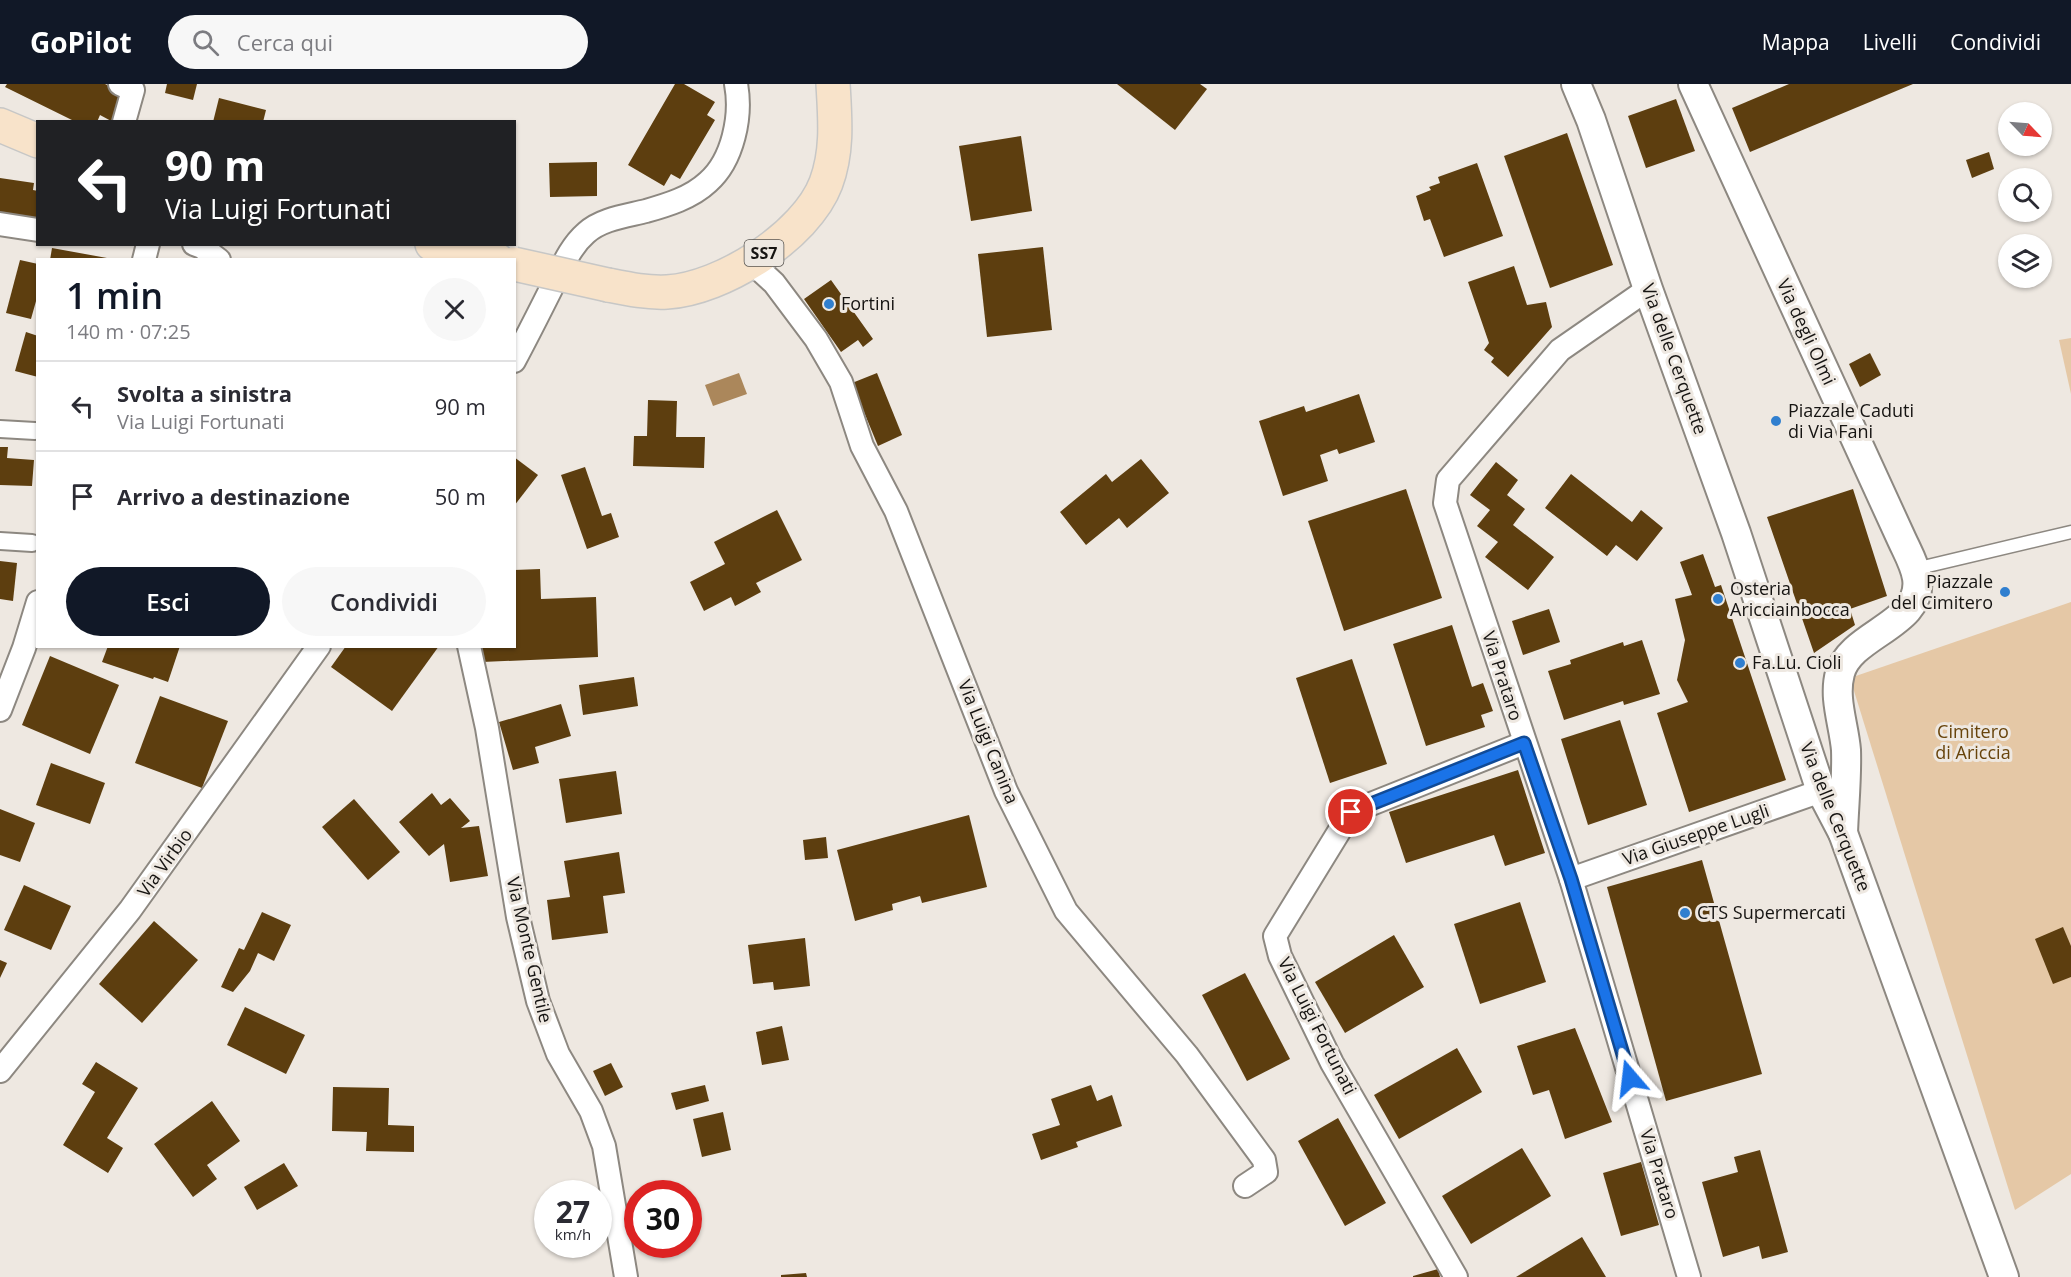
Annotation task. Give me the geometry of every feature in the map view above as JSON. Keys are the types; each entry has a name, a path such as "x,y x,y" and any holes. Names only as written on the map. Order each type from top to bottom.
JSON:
{"main road":[{"name":"SS7","path":"516,264 645,292 668,292 711,282 750,261 789,235 811,211 820,195 831,168 834,151 836,133 833,84"},
{"path":"0,125 36,140"},
{"path":"440,246 489,258"}],"street":[{"path":"516,357 569,254 585,233 597,225 670,203 694,193 710,181 722,164 732,139 737,109 736,84"},
{"name":"Via delle Cerquette","path":"1576,84 1591,120 1648,289 1736,533 1821,791 1843,833 2004,1277"},
{"name":"Via degli Olmi","path":"1693,84 1915,569 1917,578 1917,590 1908,608 1892,624 1858,646 1840,671 1838,698 1845,750 1843,833"},
{"path":"124,120 129,86"},
{"path":"0,224 36,230"},
{"path":"199,246 216,258"},
{"name":"Via Luigi Canina","path":"750,261 774,283 816,339 841,382 862,446 896,511 1006,791 1066,911 1187,1055 1264,1160 1266,1172 1245,1186"},
{"name":"Via Prataro","path":"1648,289 1560,350 1448,480 1445,503 1571,879 1689,1277"},
{"path":"0,429 35,432"},
{"path":"0,541 32,543"},
{"path":"0,710 24,648 36,609"},
{"name":"Via Virbio","path":"0,1071 130,910 318,648"},
{"name":"Via Monte Gentile","path":"469,648 487,728 518,917 538,1001 558,1054 598,1125 604,1146 626,1277"},
{"name":"Via Luigi Fortunati","path":"1456,1277 1332,1063 1280,956 1275,936 1351,812 1524,743"},
{"name":"Via Giuseppe Lugli","path":"1571,879 1821,791"}],"lane":[{"path":"1915,569 2071,532"}],"green space":[{"path":"2071,338 2071,394 2059,340"},
{"name":"Cimitero di Ariccia","path":"2071,602 2071,1174 2015,1210 1850,678"}],"shaded area":[{"path":"739,373 747,394 713,406 705,385"}],"building":[{"path":"7,84 105,84 126,94 114,120 100,115 98,120 72,120 5,87"},
{"path":"167,84 197,84 193,100 165,93"},
{"path":"675,84 684,84 715,102 707,115 715,120 680,179 671,174 664,186 628,165"},
{"path":"1117,84 1200,84 1207,89 1175,130"},
{"path":"1789,84 1913,84 1750,152 1732,108"},
{"path":"219,98 266,110 264,120 214,120"},
{"path":"1676,99 1695,151 1646,168 1628,116"},
{"path":"1567,133 1613,265 1550,288 1504,156"},
{"path":"1021,136 1032,211 971,221 959,146"},
{"path":"1989,152 1994,169 1972,178 1966,160"},
{"path":"597,162 597,196 550,197 549,163"},
{"path":"1477,163 1503,236 1444,257 1430,219 1424,221 1416,196 1431,190 1429,187 1440,183 1438,177"},
{"path":"0,178 34,183 36,218 0,212"},
{"path":"1043,247 1052,330 987,337 978,254"},
{"path":"52,248 107,258 50,258"},
{"path":"20,260 36,264 36,301 31,319 6,313"},
{"path":"1514,266 1527,305 1546,302 1552,327 1508,377 1491,362 1494,358 1484,350 1489,343 1468,282"},
{"path":"831,280 873,339 863,347 858,340 841,352 804,299"},
{"path":"26,332 36,335 36,376 15,371"},
{"path":"1870,353 1881,375 1860,387 1849,364"},
{"path":"877,373 902,435 878,446 852,383"},
{"path":"1359,394 1375,442 1339,454 1337,449 1320,455 1328,481 1283,496 1259,421 1304,406 1306,412"},
{"path":"648,400 677,401 676,437 705,437 704,468 633,466 634,436 647,436"},
{"path":"0,447 8,447 7,458 34,460 32,486 0,485"},
{"path":"516,458 538,475 516,503"},
{"path":"1141,459 1169,493 1127,528 1119,518 1086,545 1060,512 1106,474 1112,482"},
{"path":"1496,462 1518,480 1507,495 1525,509 1513,525 1554,557 1528,590 1485,557 1498,542 1477,526 1490,510 1470,495"},
{"path":"585,467 602,516 611,513 619,537 587,549 561,475"},
{"path":"1571,474 1632,522 1641,510 1663,528 1637,561 1616,545 1607,556 1545,508"},
{"path":"1406,489 1442,598 1344,631 1308,521"},
{"path":"1853,489 1887,596 1850,609 1855,625 1814,653 1767,517"},
{"path":"777,510 802,560 756,583 761,592 735,606 731,597 704,611 690,582 725,564 714,542"},
{"path":"1703,554 1715,587 1721,585 1786,780 1689,812 1657,713 1688,702 1677,680 1685,640 1675,599 1692,595 1680,562"},
{"path":"0,561 17,563 13,601 0,599"},
{"path":"540,569 541,599 596,597 598,657 482,662 482,648 516,648 516,570"},
{"path":"1549,609 1560,642 1523,655 1512,621"},
{"path":"1452,625 1472,687 1483,683 1493,711 1481,715 1485,727 1426,746 1393,644"},
{"path":"1642,640 1660,694 1624,705 1623,701 1564,720 1548,671 1571,664 1570,660 1623,642 1624,646"},
{"path":"107,648 179,648 168,682 102,662"},
{"path":"345,648 438,648 392,711 331,667"},
{"path":"50,656 119,685 90,754 22,725"},
{"path":"1352,659 1387,764 1330,783 1296,678"},
{"path":"634,677 638,706 583,715 579,685"},
{"path":"160,696 228,721 202,788 135,763"},
{"path":"561,704 571,736 535,747 539,763 513,770 499,722"},
{"path":"1620,720 1647,805 1588,825 1561,739"},
{"path":"51,763 105,783 90,824 36,805"},
{"path":"1518,770 1545,853 1505,866 1494,835 1406,863 1389,812"},
{"path":"616,771 622,814 566,823 559,779"},
{"path":"432,793 441,805 450,798 470,821 461,828 479,826 488,876 450,882 444,844 429,856 399,822"},
{"path":"354,799 400,852 368,880 322,827"},
{"path":"0,809 35,823 20,862 0,855"},
{"path":"969,815 987,887 922,903 920,896 892,904 893,910 855,921 837,850"},
{"path":"826,837 828,858 805,860 803,840"},
{"path":"619,852 625,893 603,896 608,933 552,940 547,900 570,897 564,861"},
{"path":"1702,860 1762,1074 1666,1101 1607,887"},
{"path":"24,885 71,906 51,950 4,930"},
{"path":"1520,902 1546,982 1480,1004 1454,924"},
{"path":"262,912 291,925 274,961 258,953 250,971 233,992 221,987 239,948 244,950"},
{"path":"154,921 198,960 142,1023 99,984"},
{"path":"2063,927 2071,946 2071,977 2053,984 2035,939"},
{"path":"1394,935 1424,987 1345,1033 1315,982"},
{"path":"805,938 810,986 774,990 773,982 753,984 748,945"},
{"path":"0,960 7,963 0,978"},
{"path":"1245,973 1290,1059 1247,1081 1202,995"},
{"path":"245,1007 305,1035 286,1074 227,1045"},
{"path":"782,1026 789,1060 762,1065 756,1032"},
{"path":"1575,1028 1612,1122 1565,1139 1549,1090 1533,1095 1517,1046"},
{"path":"1457,1048 1482,1092 1399,1139 1374,1095"},
{"path":"96,1062 138,1088 107,1138 123,1148 108,1173 63,1145 95,1092 82,1084"},
{"path":"611,1063 623,1087 605,1096 593,1071"},
{"path":"705,1085 709,1101 676,1110 671,1093"},
{"path":"1091,1085 1097,1101 1112,1095 1122,1126 1076,1142 1078,1147 1041,1160 1032,1134 1060,1125 1051,1099"},
{"path":"333,1087 389,1088 388,1125 414,1126 414,1152 366,1151 367,1132 332,1131"},
{"path":"212,1101 240,1141 207,1165 217,1179 193,1197 154,1144"},
{"path":"723,1112 731,1150 702,1157 693,1119"},
{"path":"1338,1118 1386,1203 1345,1226 1298,1141"},
{"path":"1522,1148 1551,1196 1471,1244 1442,1196"},
{"path":"1760,1150 1788,1252 1762,1259 1759,1246 1723,1257 1702,1182 1738,1172 1734,1157"},
{"path":"1641,1162 1659,1225 1621,1236 1603,1173"},
{"path":"284,1163 298,1186 257,1210 244,1187"},
{"path":"1582,1237 1606,1277 1516,1277"},
{"path":"1438,1269 1440,1277 1413,1277 1413,1276"},
{"path":"806,1273 807,1277 781,1277 781,1275"}],"place":[{"name":"Fortini","path":"829,304"},
{"name":"Piazzale Caduti di Via Fani","path":"1776,421"},
{"name":"Piazzale del Cimitero","path":"2005,592"},
{"name":"Osteria Aricciainbocca","path":"1718,599"},
{"name":"Fa.Lu. Cioli","path":"1740,663"},
{"name":"CTS Supermercati","path":"1685,913"}],"route":[{"path":"1351,812 1524,743 1571,879 1630,1078"}]}
